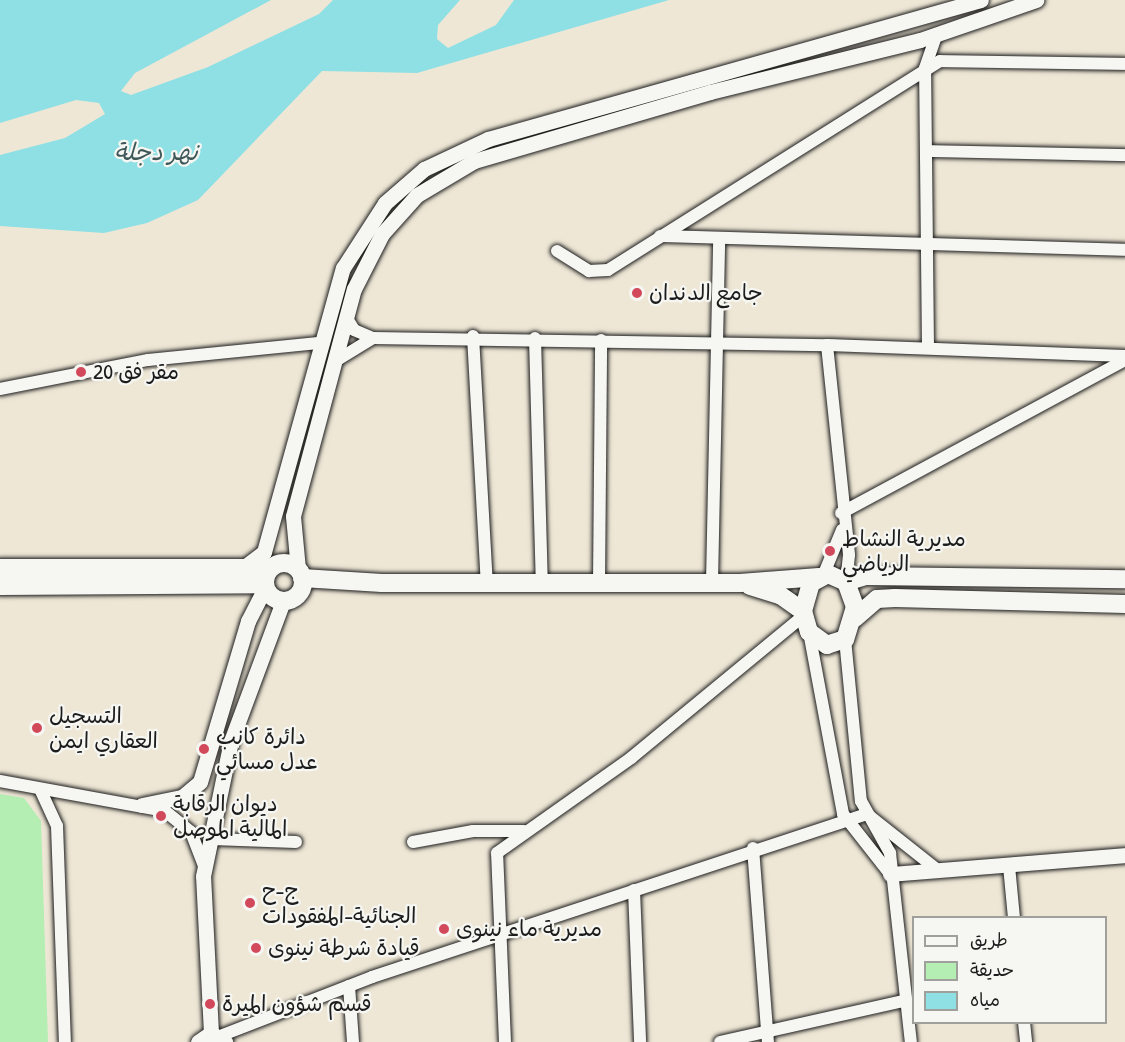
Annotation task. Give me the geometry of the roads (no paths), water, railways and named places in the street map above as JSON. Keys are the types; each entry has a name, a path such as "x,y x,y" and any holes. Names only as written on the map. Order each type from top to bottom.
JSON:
{"main road":[{"path":"0,586 267,580 285,563 300,580 382,583 740,583 821,576 846,582 866,576 1125,579"},
{"path":"0,568 241,568 267,580 283,601 300,580"},
{"path":"805,620 806,592 821,576"},
{"path":"846,582 855,618"},
{"path":"740,583 780,595 827,645 845,639 855,618 877,599 1125,604"}],"street":[{"path":"241,568 264,552 318,344 337,284 354,245 385,203 424,169 468,145 981,0"},
{"path":"300,580 291,530 306,464 354,289 371,252 400,213 436,182 474,161 937,34 1036,0"},
{"path":"925,68 937,34"},
{"path":"902,44 920,55 925,68 930,247 928,348"},
{"path":"557,251 599,272 660,236 925,68 949,60 1125,63"},
{"path":"927,151 1125,155"},
{"path":"660,236 930,247 1125,250"},
{"path":"712,582 715,344 719,238"},
{"path":"337,284 354,289"},
{"path":"346,317 354,330 373,338 473,336 715,344 826,345 1125,358"},
{"path":"473,336 487,583"},
{"path":"334,362 373,338"},
{"path":"535,338 542,583"},
{"path":"599,584 601,340"},
{"path":"0,389 148,360 248,346 318,344"},
{"path":"826,345 841,513 849,555 846,582"},
{"path":"841,513 1125,358"},
{"path":"289,460 306,464"},
{"path":"821,576 843,529"},
{"path":"142,805 183,797 200,782 248,621 267,580"},
{"path":"203,876 231,741 283,601"},
{"path":"505,1042 497,937 497,853 524,831 631,758 805,620 845,820 890,874"},
{"path":"845,639 867,814 887,845 903,1000 911,1042"},
{"path":"0,781 142,805 171,814 187,827 202,853 213,1038 349,986 753,848 867,814"},
{"path":"40,789 57,826 65,1042"},
{"path":"867,814 939,871"},
{"path":"412,842 473,831 524,831"},
{"path":"212,839 296,843"},
{"path":"753,848 767,1037"},
{"path":"890,874 1125,855 1125,860"},
{"path":"1009,866 1014,916"},
{"path":"634,890 640,1042"},
{"path":"349,986 353,1042"},
{"path":"720,1042 767,1037 903,1000"},
{"path":"1024,1024 1026,1042"}],"water":[{"name":"نهر دجلة","path":"0,0 271,0 135,73 121,91 131,95 208,67 319,14 333,0 460,0 438,25 437,39 448,48 496,25 514,0 669,0 417,73 322,71 198,200 147,223 104,233 0,226 0,155 65,138 105,114 99,103 76,100 0,123"}],"place":[{"name":"جامع الدندان","path":"637,293"},
{"name":"مقر فق 20","path":"81,372"},
{"name":"مديرية النشاط الرياضي","path":"830,551"},
{"name":"التسجيل العقاري ايمن","path":"37,728"},
{"name":"دائرة كانب عدل مسائي","path":"204,749"},
{"name":"ديوان الرقابة المالية الموصل","path":"161,816"},
{"name":"ج-ح الجنائية-المفقودات","path":"250,903"},
{"name":"مديرية ماء نينوى","path":"444,929"},
{"name":"قيادة شرطة نينوى","path":"256,948"},
{"name":"قسم شؤون الميرة","path":"210,1004"}]}
